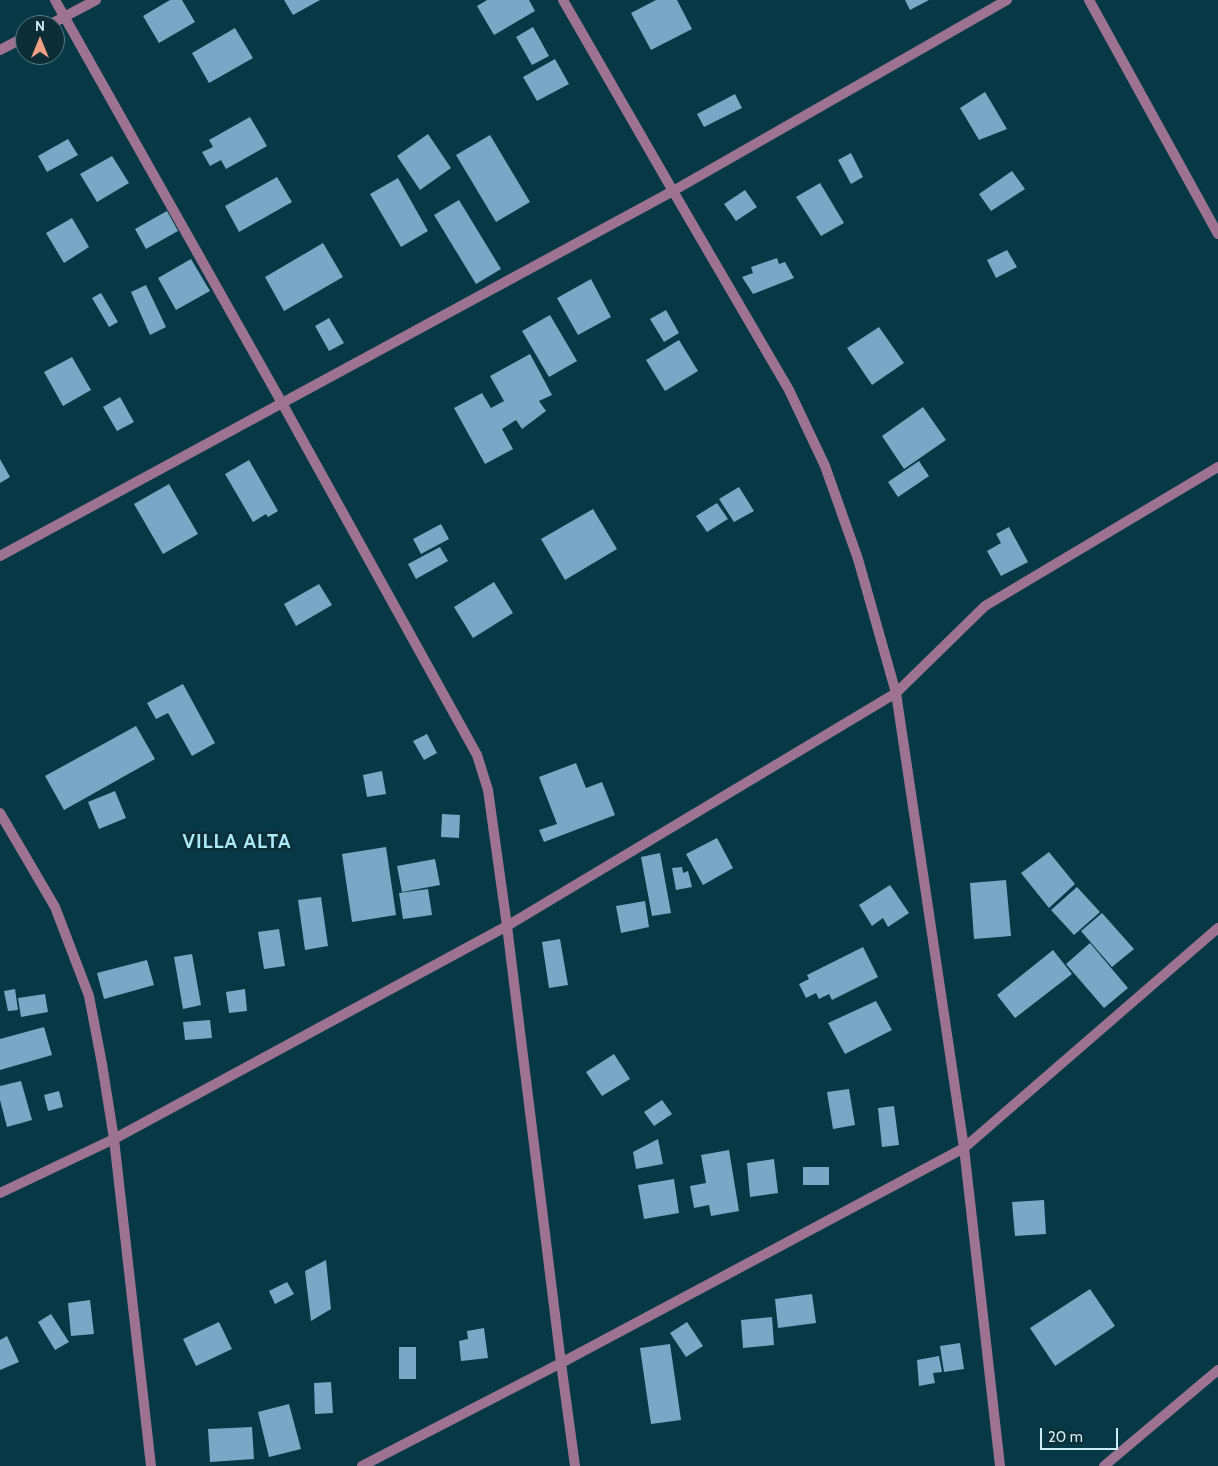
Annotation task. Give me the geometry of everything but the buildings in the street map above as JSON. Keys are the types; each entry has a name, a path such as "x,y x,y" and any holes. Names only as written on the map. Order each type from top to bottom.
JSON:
{"street":[{"path":"55,0 62,15"},
{"path":"65,17 96,0"},
{"path":"563,0 789,390 825,466 858,559 896,693 964,1148 1000,1466"},
{"path":"0,556 672,191 1007,0"},
{"path":"1089,0 1218,234"},
{"path":"65,20 282,403 477,755 488,790 507,926 575,1466"},
{"path":"0,50 15,42"},
{"path":"0,1193 114,1139 507,926 896,693 985,606 1218,467"},
{"path":"0,813 55,907 89,996 114,1139 151,1466"},
{"path":"362,1466 561,1363 964,1148 1218,928"},
{"path":"1104,1466 1218,1370"}],"district":[{"name":"VILLA ALTA","path":"237,842"}]}
